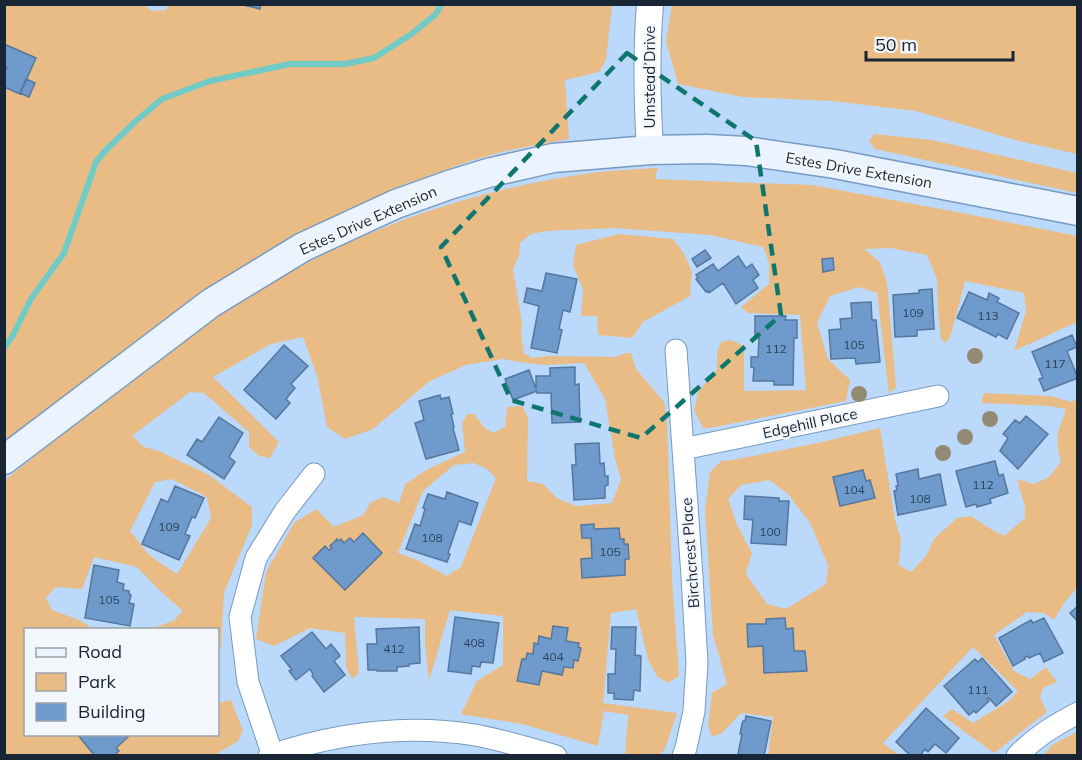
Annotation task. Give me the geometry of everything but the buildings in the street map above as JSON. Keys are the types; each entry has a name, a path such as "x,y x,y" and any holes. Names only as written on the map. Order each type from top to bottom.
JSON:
{"main road":[{"name":"Estes Drive Extension","path":"4,460 211,303 303,246 396,204 488,173 553,158 650,150 707,149 757,153 835,164 1077,211"}],"street":[{"name":"Umstead Drive","path":"650,4 647,34 647,114 650,150"},
{"name":"Birchcrest Place","path":"675,350 697,663 694,711 683,756"},
{"name":"Edgehill Place","path":"683,449 938,396"},
{"path":"314,474 285,511 256,558 240,617 248,682 272,755 339,736 389,730 421,730 475,735 556,756"},
{"path":"1017,756 1024,747 1059,722 1077,713"}],"highlighted area":[{"path":"627,53 756,141 781,315 641,438 511,400 441,247"}],"green space":[{"path":"143,4 152,11 166,10 169,4 612,5 606,60 599,72 565,80 569,139 506,151 403,185 271,250 5,445 5,5"},
{"path":"672,5 1077,5 1077,154 1019,141 916,111 832,101 743,97 678,84 666,41"},
{"path":"874,134 932,140 1077,173 1077,193 875,149 869,141"},
{"path":"658,168 655,179 812,185 1077,236 1077,322 1014,351 1026,311 1024,293 965,281 950,338 945,343 941,339 937,279 927,255 891,248 864,249 880,262 887,283 896,387 889,394 877,293 859,287 830,296 817,323 828,359 850,380 846,401 703,428 694,410 698,392 717,369 717,352 721,342 731,340 744,346 744,391 806,390 800,315 748,313 741,307 769,284 769,262 763,247 710,235 614,228 547,231 531,234 520,243 519,256 513,269 522,323 524,353 532,358 616,357 631,353 636,369 664,402 667,418 672,578 679,676 668,683 657,676 648,660 636,609 611,613 603,703 677,713 665,749 659,755 625,755 628,715 604,711 598,746 522,724 461,714 477,681 503,665 503,616 450,610 429,681 425,619 354,617 359,673 352,679 346,667 345,633 310,628 274,646 256,639 266,572 294,523 316,509 334,527 363,515 371,502 383,497 399,503 405,484 428,469 465,452 462,423 467,414 474,414 484,427 493,433 505,427 507,407 522,406 528,418 527,481 543,484 558,499 577,506 612,503 621,479 615,459 605,399 584,363 545,365 503,359 466,365 430,381 373,429 345,439 327,427 317,376 303,337 271,344 213,377 279,442 270,458 259,456 249,447 249,432 204,393 190,392 132,436 144,447 159,451 209,475 252,507 252,525 224,593 221,647 219,648 219,628 153,628 173,621 183,611 137,567 94,557 82,589 56,587 46,598 52,610 79,620 92,628 24,628 24,736 219,736 219,703 231,700 243,731 238,741 215,755 5,756 5,480 217,316 257,290 326,253 440,207 519,186 599,172","holes":["474,463 487,469 496,478 461,567 447,576 398,553 423,491 454,465","172,479 207,497 211,518 177,574 149,555 130,531 155,482"]},
{"path":"619,234 673,239 683,252 692,271 690,296 643,322 632,338 598,335 597,316 581,316 583,289 573,265 576,245"},
{"path":"984,393 1049,396 1072,402 1077,397 1077,588 1064,603 1054,620 1044,613 1027,612 994,635 1014,671 1030,679 1046,667 1057,682 1043,688 1040,697 1047,712 994,753 943,716 952,709 973,723 1009,701 1018,691 973,647 883,743 899,755 768,755 773,717 741,713 722,733 712,737 708,726 712,693 727,684 713,635 705,510 710,472 721,461 818,443 880,428 895,520 901,539 899,565 911,572 926,556 934,539 957,518 971,516 1004,536 1025,518 1025,507 1017,479 1034,484 1049,477 1061,462 1058,435 1066,409 1050,406 981,403","holes":["769,480 788,494 810,523 828,565 826,584 786,609 767,604 746,574 752,553 737,525 728,499 741,485"]},
{"path":"1077,732 1077,754 1075,756 1044,755 1052,745"}],"waterway":[{"path":"4,348 31,299 64,253 96,162 137,120 162,99 210,81 290,64 345,64 374,58 410,35 435,15 442,4"}]}
